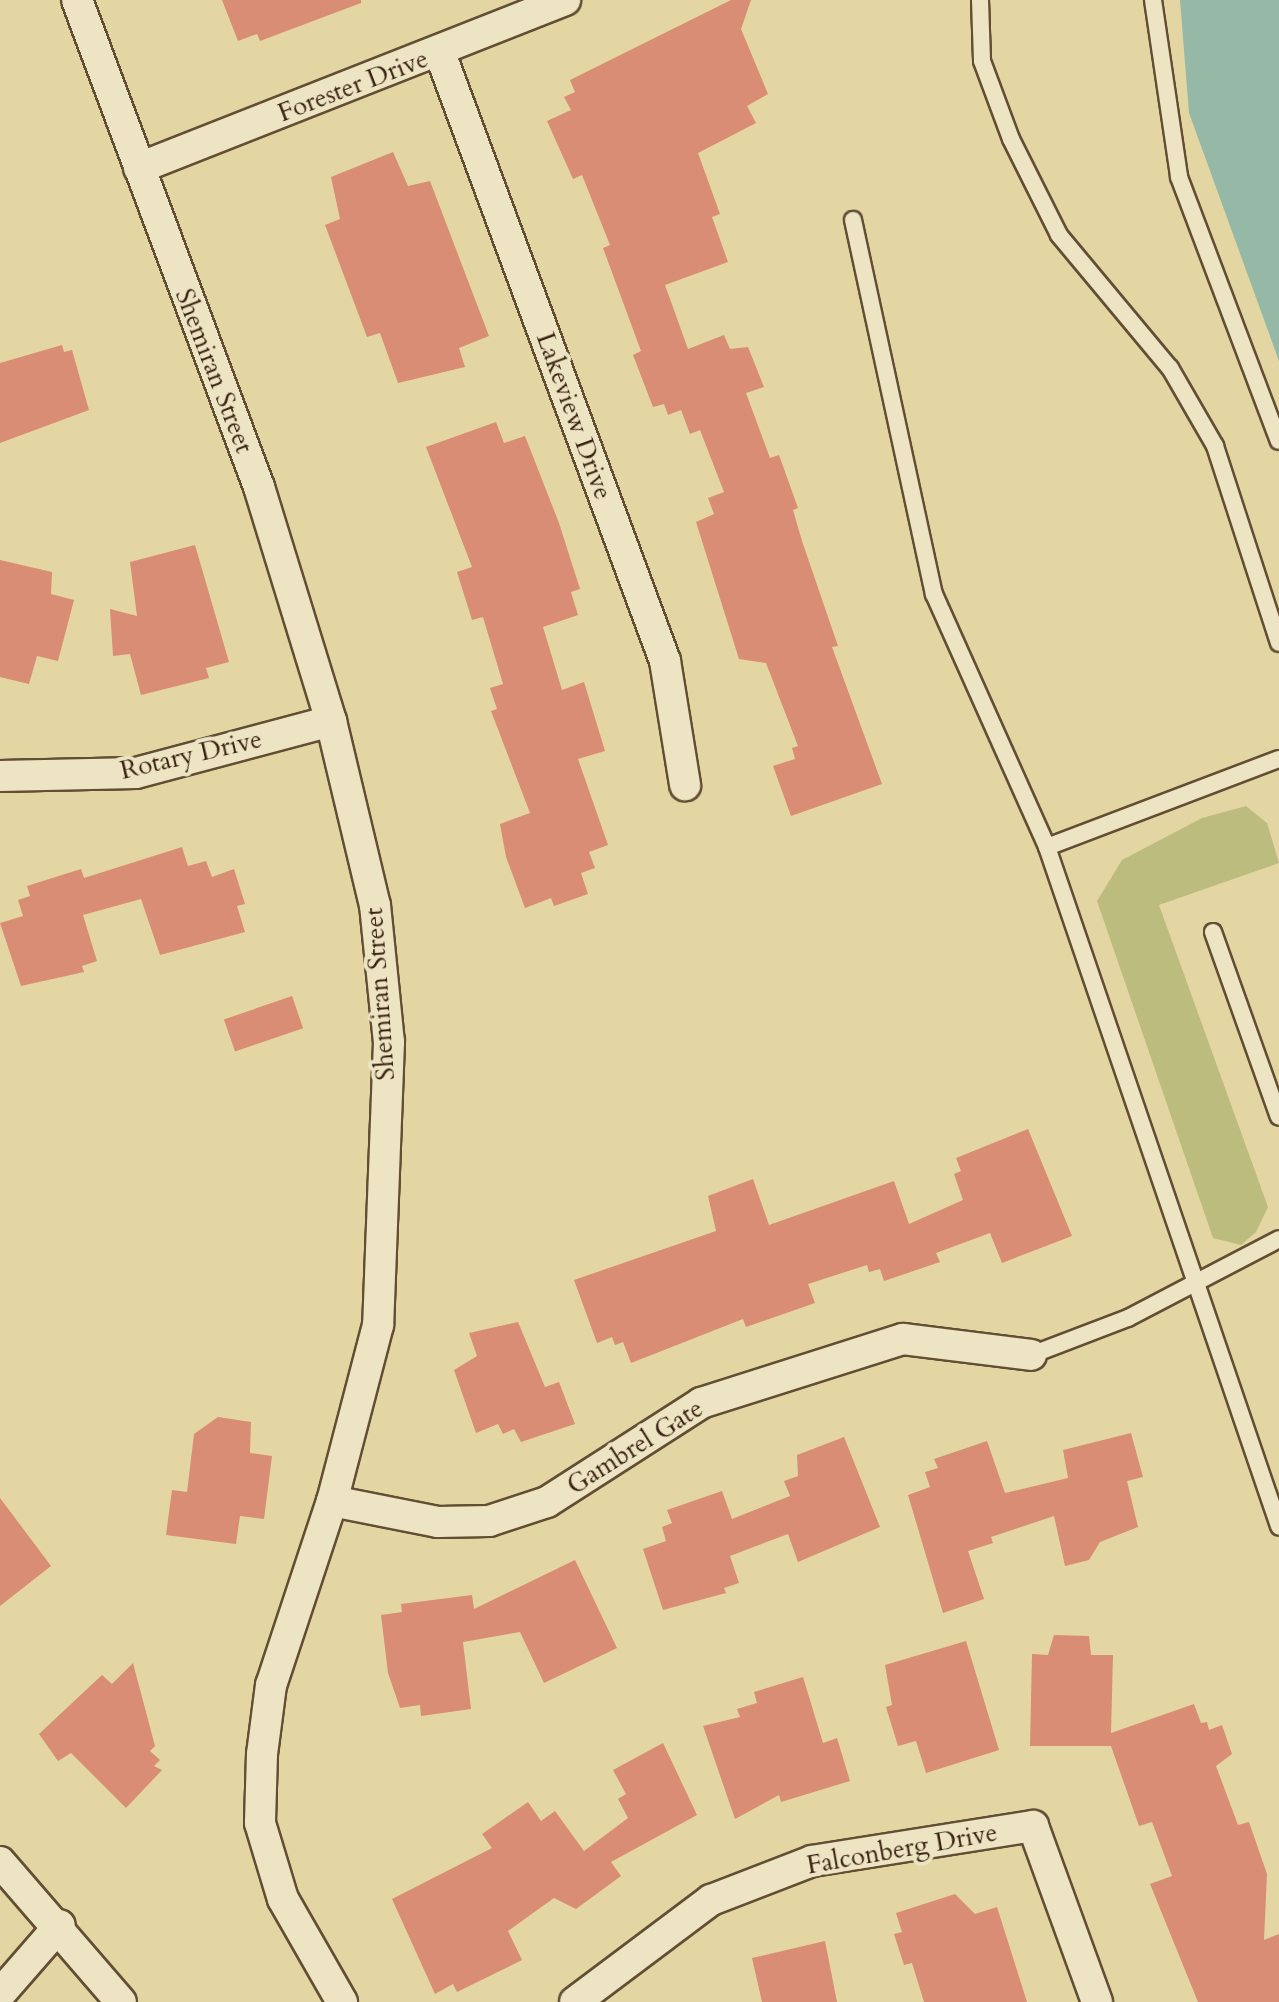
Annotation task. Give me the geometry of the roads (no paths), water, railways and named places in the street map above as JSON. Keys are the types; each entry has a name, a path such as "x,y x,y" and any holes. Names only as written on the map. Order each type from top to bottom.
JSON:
{"street":[{"name":"Shemiran Street","path":"77,0 259,487 331,721 375,905 389,1042 378,1325 332,1501 271,1685 260,1823 283,1899 342,2002"},
{"name":"Forester Drive","path":"139,168 440,53 565,0"},
{"name":"Lakeview Drive","path":"440,53 665,661 685,785"},
{"name":"Rotary Drive","path":"0,776 136,773 331,721"},
{"name":"Gambrel Gate","path":"332,1501 438,1522 489,1521 547,1502 701,1403 903,1339 1031,1355"},
{"name":"Falconberg Drive","path":"575,2002 711,1900 812,1861 1033,1826 1097,2002"},
{"path":"0,1862 60,1925 121,2002"},
{"path":"0,1994 60,1925"}],"lane":[{"path":"980,0 982,61 1011,139 1059,235 1170,368 1215,446 1279,643"},
{"path":"1153,0 1179,177 1279,441"},
{"path":"853,220 934,594 1047,847 1200,1281 1279,1526"},
{"path":"1047,847 1279,759"},
{"path":"1213,932 1279,1117"},
{"path":"1031,1355 1128,1318 1279,1239"}]}
